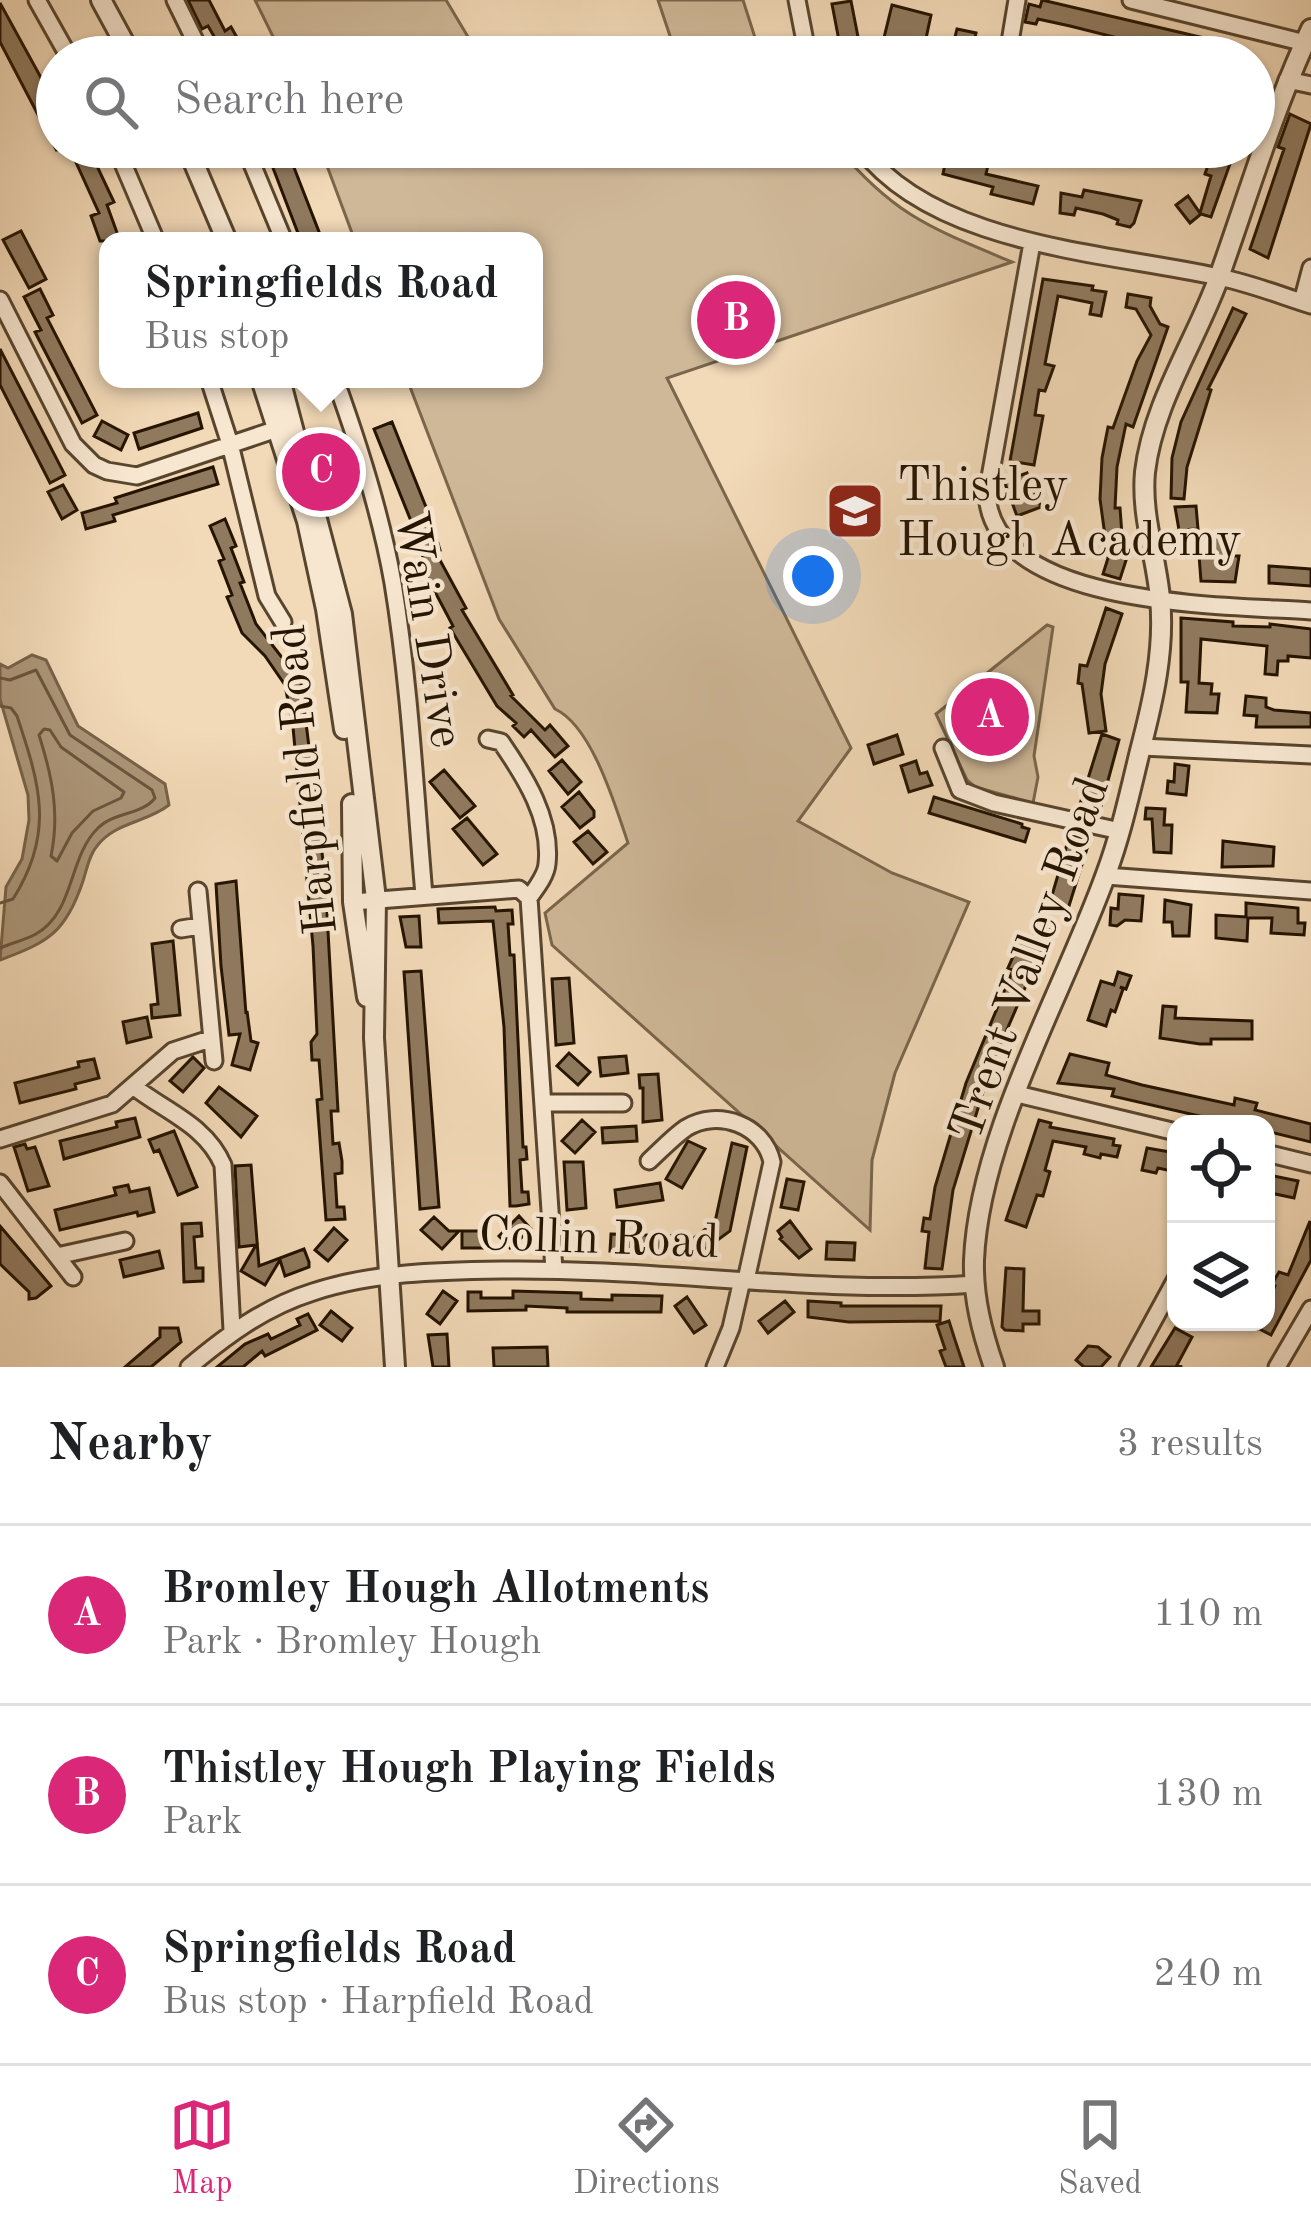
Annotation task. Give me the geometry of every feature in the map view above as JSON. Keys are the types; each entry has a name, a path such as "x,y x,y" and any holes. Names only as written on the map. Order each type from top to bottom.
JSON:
{"street":[{"path":"37,0 57,36"},
{"path":"101,0 121,36"},
{"path":"112,0 132,36"},
{"path":"175,0 193,36"},
{"path":"796,0 804,36"},
{"path":"1011,36 1017,0"},
{"path":"1131,0 1308,36"},
{"name":"Trent Valley Road","path":"1275,115 1308,36"},
{"path":"1287,80 1311,85"},
{"path":"125,168 152,232"},
{"path":"185,168 211,232"},
{"path":"196,168 223,232"},
{"path":"254,168 280,232"},
{"path":"882,168 918,202 1032,243 1219,277 1307,303 1311,268"},
{"name":"Trent Valley Road","path":"994,1367 978,1316 977,1226 1016,1094 1120,831 1160,653 1160,599 1145,502 1149,451 1257,168"},
{"path":"1032,243 987,494 994,527 1012,548 1064,577 1102,589 1160,599 1311,611"},
{"path":"0,300 74,443 94,465 137,476 285,426"},
{"path":"211,388 230,444 267,596 283,622"},
{"name":"Harpfield Road","path":"266,388 285,426 342,614 376,899 374,1038 395,1367"},
{"name":"Harpfield Road","path":"281,388 285,426 326,609 346,744 353,902 374,1038"},
{"name":"Wain Drive","path":"338,388 392,578 407,686 424,896"},
{"name":"Wain Drive","path":"488,739 501,742 528,780 545,829 548,868 530,898"},
{"path":"1142,747 1311,755"},
{"path":"943,748 960,790 994,803 1120,831"},
{"path":"1106,876 1311,892"},
{"path":"353,902 519,889 530,898 554,1270"},
{"path":"199,891 214,1061"},
{"path":"181,928 200,926"},
{"path":"0,1139 112,1104 172,1051 210,1039"},
{"path":"133,1086 165,1111 201,1130 223,1166 232,1330"},
{"path":"1016,1094 1167,1130"},
{"path":"546,1103 623,1103"},
{"path":"650,1161 688,1127 722,1118 749,1128 770,1150 772,1162 744,1280 715,1367"},
{"path":"1275,1156 1311,1164"},
{"path":"0,1183 73,1277"},
{"path":"57,1256 124,1241"},
{"name":"Collin Road","path":"189,1367 232,1330 309,1293 389,1276 554,1270 744,1280 975,1284"},
{"path":"1128,1367 1167,1296"},
{"path":"1277,1367 1311,1309"}],"shaded area":[{"path":"255,0 446,0 467,36 273,36"},
{"path":"658,0 743,0 754,36 670,36"},
{"path":"328,168 856,168 916,218 1012,262 667,378 851,748 798,821 892,873 969,902 895,1073 872,1160 870,1230 552,945 545,913 628,843 591,749 568,718 555,709 499,619 410,388 543,388 543,232 352,232"},
{"path":"1047,625 1053,627 1034,756 1038,777 1033,803 975,787 967,780 936,714"}],"water":[{"path":"32,655 46,660 78,726 165,784 169,805 104,838 92,854 62,924 43,941 0,960 6,887 22,859 29,820 28,795 0,699 0,664 8,668"}],"building":[{"path":"188,0 209,0 225,31 231,27 236,36 214,36 208,26 202,29"},
{"path":"1042,0 1195,36 1110,36 1038,19 1036,24 1025,22 1029,4 1040,7"},
{"path":"851,1 858,36 838,36 832,4"},
{"path":"0,3 36,69 36,111 0,42"},
{"path":"892,5 931,15 926,36 884,36"},
{"path":"957,29 976,33 975,36 955,36"},
{"path":"1290,114 1311,124 1268,258 1250,249 1284,149 1278,147"},
{"path":"79,168 98,168 114,202 107,205 117,232 99,232 99,238 91,216 99,213"},
{"path":"273,168 294,168 319,232 298,232"},
{"path":"944,168 987,168 986,174 1038,186 1033,204 991,194 993,187 943,174"},
{"path":"1207,168 1228,168 1211,217 1201,214 1190,223 1176,205 1188,196 1200,213 1211,176 1205,174"},
{"path":"1084,190 1141,201 1134,223 1130,227 1117,224 1118,220 1103,214 1076,208 1074,215 1060,213 1061,193 1082,197"},
{"path":"21,231 46,279 29,288 3,240"},
{"path":"1043,279 1106,292 1101,316 1090,314 1092,303 1058,296 1045,364 1054,366 1045,391 1039,390 1035,415 1043,416 1034,465 1010,461"},
{"path":"40,289 53,315 47,318 97,415 82,423 35,332 41,330 24,297"},
{"path":"1128,294 1151,298 1160,324 1168,327 1133,427 1126,424 1117,467 1115,508 1120,508 1123,549 1129,551 1120,579 1103,574 1108,558 1100,499 1102,458 1108,427 1113,428 1151,335 1136,309 1126,307"},
{"path":"1233,308 1246,314 1208,389 1187,467 1184,499 1171,498 1172,458 1181,422"},
{"path":"0,349 65,475 50,483 0,385"},
{"path":"198,413 202,428 139,449 134,433"},
{"path":"102,421 128,435 121,450 94,436"},
{"path":"392,422 430,517 440,550 435,551 466,608 462,610 511,696 545,730 550,725 568,746 555,757 531,730 524,737 513,726 516,723 497,706 450,628 423,569 415,531 374,429"},
{"path":"213,467 218,484 113,515 115,521 86,529 82,513"},
{"path":"1027,473 1041,507 1017,516 1004,481"},
{"path":"63,485 77,510 62,519 48,492"},
{"path":"1196,506 1198,529 1179,530 1175,507"},
{"path":"225,519 236,546 231,548 244,582 240,583 256,624 301,682 325,877 338,1111 331,1111 333,1144 339,1143 342,1161 342,1173 335,1174 337,1207 344,1207 345,1219 326,1220 317,1100 322,1099 319,1060 312,1060 311,1042 317,1034 313,946 293,727 285,685 242,633 227,597 232,595 219,561 224,559 210,526"},
{"path":"1207,535 1225,535 1226,556 1239,556 1235,582 1201,581 1199,555 1206,555"},
{"path":"1269,566 1311,569 1311,586 1269,583"},
{"path":"1106,608 1122,614 1105,664 1101,694 1106,731 1089,733 1082,684 1078,683 1080,665 1087,666"},
{"path":"1181,618 1311,629 1311,658 1288,656 1288,661 1278,661 1277,675 1265,674 1267,646 1201,639 1199,683 1212,684 1211,694 1219,694 1217,713 1186,712"},
{"path":"1246,696 1266,698 1266,707 1274,710 1311,713 1311,727 1256,727 1257,716 1244,715"},
{"path":"1102,734 1119,740 1100,810 1080,804"},
{"path":"897,735 903,754 874,764 868,745"},
{"path":"562,760 581,782 568,794 549,771"},
{"path":"916,761 920,774 927,772 932,785 909,792 901,766"},
{"path":"1175,764 1189,766 1186,795 1167,793 1168,781 1174,782"},
{"path":"444,770 475,806 460,818 430,782"},
{"path":"579,792 594,811 594,817 580,828 562,807"},
{"path":"934,797 1022,824 1029,829 1025,842 929,813"},
{"path":"1146,808 1165,809 1164,825 1172,825 1171,853 1154,852 1152,819 1145,819"},
{"path":"467,818 497,854 483,865 453,829"},
{"path":"588,831 607,852 593,864 574,842"},
{"path":"1070,834 1090,839 1068,909 1050,902"},
{"path":"1223,841 1274,847 1273,866 1222,867"},
{"path":"236,881 246,1014 251,1041 258,1043 250,1070 232,1065 240,1034 229,1035 221,966 216,884"},
{"path":"1119,894 1143,896 1141,921 1110,925 1111,908 1118,909"},
{"path":"1165,900 1191,905 1189,936 1173,936 1172,922 1164,922"},
{"path":"1246,903 1298,908 1304,935 1271,933 1272,918 1248,918 1247,941 1216,938 1216,915 1246,917"},
{"path":"495,907 496,911 512,910 513,924 508,924 527,1159 520,1160 522,1192 528,1192 529,1204 516,1206 510,1206 504,1027 493,921 439,923 438,909"},
{"path":"419,916 421,947 406,947 400,917"},
{"path":"1038,925 1050,930 990,1069 953,1190 942,1269 925,1268 929,1232 922,1231 924,1218 930,1219 966,1083 1013,970 1008,968 1020,941 1031,942"},
{"path":"173,941 180,1015 152,1018 151,1005 158,1004 152,944"},
{"path":"421,971 439,1207 420,1209 404,972"},
{"path":"1118,972 1131,976 1126,989 1120,987 1115,1012 1111,1010 1106,1026 1088,1020 1101,981 1114,985"},
{"path":"569,978 574,1043 556,1045 552,979"},
{"path":"1163,1006 1176,1007 1175,1018 1252,1021 1252,1039 1211,1039 1211,1044 1200,1044 1160,1038"},
{"path":"147,1017 151,1037 127,1043 123,1022"},
{"path":"569,1053 590,1072 578,1085 557,1066"},
{"path":"1070,1054 1109,1063 1106,1075 1234,1105 1235,1098 1257,1103 1255,1110 1275,1115 1195,1115 1112,1096 1114,1089 1058,1083"},
{"path":"626,1056 628,1073 601,1076 599,1058"},
{"path":"193,1057 204,1068 183,1092 170,1081"},
{"path":"94,1059 99,1078 20,1103 15,1083"},
{"path":"658,1074 662,1120 643,1122 639,1075"},
{"path":"219,1087 257,1116 241,1137 206,1103"},
{"path":"1275,1115 1311,1124 1311,1142 1275,1133"},
{"path":"135,1118 140,1137 64,1159 60,1141"},
{"path":"582,1120 595,1132 575,1153 562,1141"},
{"path":"1039,1120 1051,1123 1050,1127 1114,1139 1113,1145 1120,1146 1117,1157 1101,1154 1100,1158 1084,1154 1086,1147 1053,1141 1043,1196 1037,1195 1026,1227 1006,1220"},
{"path":"636,1126 637,1141 603,1143 602,1128"},
{"path":"174,1131 197,1187 178,1195 159,1150 154,1152 149,1140"},
{"path":"688,1141 705,1149 682,1188 666,1179"},
{"path":"732,1143 747,1147 730,1231 700,1253 690,1241 715,1222"},
{"path":"25,1144 27,1149 35,1147 49,1186 28,1191 14,1147"},
{"path":"1147,1148 1167,1151 1167,1170 1142,1170"},
{"path":"564,1162 583,1162 586,1208 567,1210"},
{"path":"251,1165 259,1266 304,1249 309,1262 309,1267 285,1276 280,1260 265,1285 241,1271 256,1245 239,1247 235,1166"},
{"path":"1275,1176 1298,1181 1294,1198 1275,1194"},
{"path":"787,1179 804,1182 798,1210 781,1207"},
{"path":"660,1183 663,1200 617,1207 615,1190"},
{"path":"128,1185 130,1192 149,1188 154,1212 60,1230 55,1210 116,1195 114,1188"},
{"path":"519,1216 531,1229 510,1248 499,1236"},
{"path":"434,1217 449,1231 459,1231 442,1249 421,1230"},
{"path":"790,1221 811,1249 799,1258 778,1231"},
{"path":"1310,1221 1311,1260 1275,1328 1275,1279 1279,1272 1288,1275"},
{"path":"201,1223 202,1236 194,1237 196,1268 203,1268 203,1281 184,1282 182,1224"},
{"path":"0,1226 51,1286 36,1298 29,1299 29,1292 0,1264"},
{"path":"334,1228 347,1240 328,1261 315,1250"},
{"path":"462,1231 489,1231 489,1248 462,1248"},
{"path":"611,1234 676,1236 675,1254 610,1251"},
{"path":"827,1242 855,1243 854,1260 826,1259"},
{"path":"159,1251 163,1268 124,1277 120,1260"},
{"path":"1006,1268 1024,1269 1023,1311 1039,1311 1039,1324 1023,1324 1023,1331 1002,1327"},
{"path":"443,1291 457,1301 440,1324 427,1314"},
{"path":"513,1291 581,1293 581,1299 662,1296 661,1312 567,1312 567,1308 526,1306 526,1310 468,1311 468,1292 481,1292 481,1298 513,1298"},
{"path":"687,1297 706,1325 694,1333 675,1306"},
{"path":"785,1301 794,1312 768,1333 759,1321"},
{"path":"808,1301 841,1306 941,1306 940,1321 849,1322 808,1317"},
{"path":"331,1311 352,1328 342,1341 320,1325"},
{"path":"308,1314 317,1330 265,1356 262,1351 243,1367 217,1367 245,1344 268,1334 271,1339 300,1325 297,1319"},
{"path":"949,1321 964,1367 946,1367 940,1351 945,1349 937,1325"},
{"path":"160,1328 178,1328 181,1342 151,1367 125,1367 160,1337"},
{"path":"1173,1331 1192,1337 1177,1365 1182,1367 1151,1367"},
{"path":"447,1334 449,1367 433,1367 428,1335"},
{"path":"1088,1346 1110,1357 1101,1367 1084,1367 1076,1360"},
{"path":"547,1347 548,1367 494,1367 493,1348"}],"place":[{"name":"Thistley Hough Playing Fields","path":"736,320"},
{"name":"Springfields Road","path":"321,472"},
{"name":"Thistley Hough Academy","path":"855,511"},
{"name":"Bromley Hough Allotments","path":"990,717"}]}
